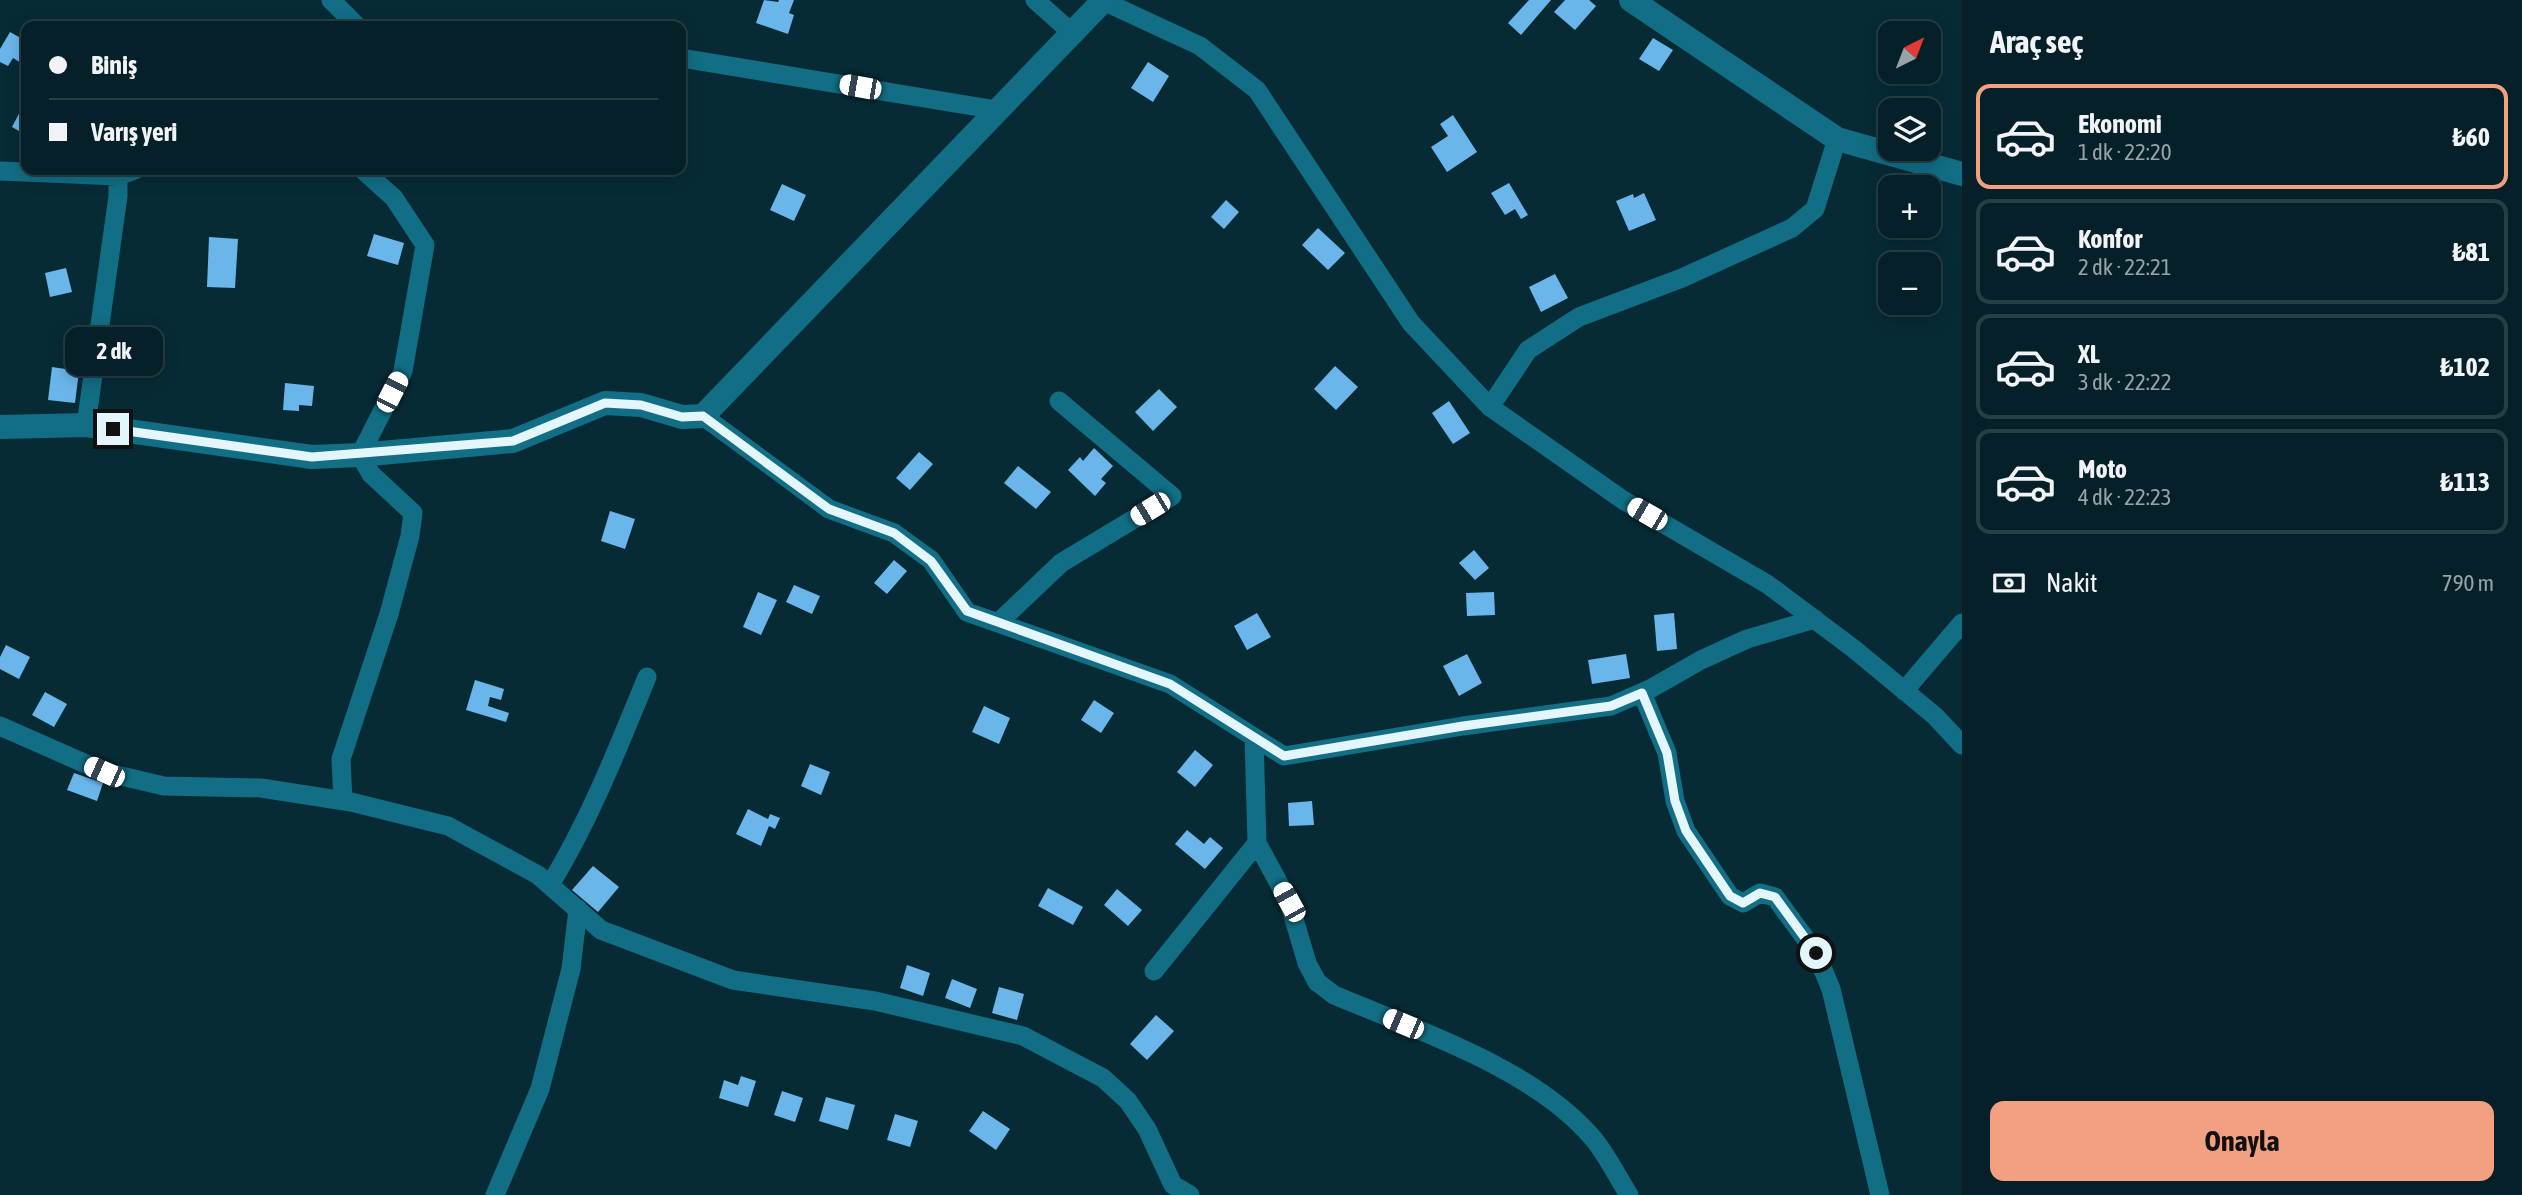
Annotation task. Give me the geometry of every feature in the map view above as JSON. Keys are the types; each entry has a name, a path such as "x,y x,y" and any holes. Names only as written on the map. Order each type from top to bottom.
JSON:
{"street":[{"path":"331,0 352,21"},
{"path":"1035,0 1072,33"},
{"path":"703,416 1104,0 1200,46 1257,90 1411,323 1490,407 1623,500 1767,584 1815,619 1935,716 1962,745"},
{"path":"1631,0 1837,139 1962,174"},
{"path":"686,59 997,110"},
{"path":"1490,407 1528,350 1579,317 1682,278 1792,228 1815,209 1837,139"},
{"path":"0,171 21,171"},
{"path":"86,425 118,196 125,175"},
{"path":"360,455 403,371 425,245 394,198 369,175"},
{"path":"998,623 1060,563 1172,496 1059,401"},
{"path":"0,427 86,425 312,457 513,441 605,403 641,405 682,417 703,416 829,509 894,533 931,561 967,611 1170,684 1284,756 1463,726 1611,706 1747,639 1815,619"},
{"path":"343,801 341,759 389,614 410,536 413,513 370,474 360,455"},
{"path":"1904,691 1962,623"},
{"path":"550,885 569,853 605,779 648,677"},
{"path":"1642,693 1667,753 1675,801 1686,831 1730,896 1743,903 1760,893 1775,897 1816,953 1830,989 1880,1195"},
{"path":"0,726 104,772 164,786 261,788 343,801 448,827 538,875 601,930 733,980 875,1001 1023,1036 1103,1078 1128,1101 1147,1129 1173,1185 1191,1195"},
{"path":"1254,737 1257,843 1289,902 1307,963 1317,982 1334,995 1472,1054 1538,1091 1565,1111 1592,1137 1629,1195"},
{"path":"1154,971 1257,843"},
{"path":"495,1195 540,1088 570,969 578,909"}],"building":[{"path":"764,0 794,0 789,13 794,15 788,34 756,23"},
{"path":"1529,0 1551,0 1521,35 1508,23"},
{"path":"1565,0 1589,0 1596,6 1575,30 1554,12"},
{"path":"10,32 21,38 21,63 13,58 8,66 0,62 0,49"},
{"path":"1653,38 1673,50 1659,71 1639,59"},
{"path":"1148,62 1169,76 1153,102 1131,88"},
{"path":"21,110 21,132 12,127"},
{"path":"1453,115 1477,152 1447,172 1431,147 1448,136 1440,124"},
{"path":"1509,183 1528,215 1521,219 1515,209 1505,215 1491,193"},
{"path":"782,184 806,195 794,221 770,210"},
{"path":"1644,193 1656,220 1629,231 1616,201"},
{"path":"1226,200 1239,212 1224,229 1211,217"},
{"path":"1318,228 1345,253 1328,270 1302,245"},
{"path":"374,234 404,243 398,265 367,256"},
{"path":"209,237 238,239 235,288 207,287"},
{"path":"66,268 72,292 50,297 45,273"},
{"path":"1555,274 1568,298 1541,312 1529,287"},
{"path":"1335,366 1358,387 1336,410 1314,389"},
{"path":"52,367 79,371 75,403 48,400"},
{"path":"285,383 314,386 312,406 299,405 299,411 283,410"},
{"path":"1159,389 1177,407 1153,431 1135,412"},
{"path":"1449,401 1470,433 1453,444 1432,413"},
{"path":"1094,448 1113,466 1101,479 1106,483 1095,496 1068,470 1080,457 1083,461"},
{"path":"919,452 933,464 910,490 896,478"},
{"path":"1018,466 1051,492 1036,509 1004,483"},
{"path":"610,511 635,519 625,549 601,541"},
{"path":"1474,550 1489,568 1475,580 1459,563"},
{"path":"894,560 907,571 887,594 874,583"},
{"path":"794,585 820,596 812,614 786,602"},
{"path":"758,592 777,600 761,635 743,627"},
{"path":"1494,592 1495,615 1467,616 1466,593"},
{"path":"1257,613 1271,637 1247,650 1234,626"},
{"path":"1674,613 1677,649 1657,651 1654,615"},
{"path":"6,645 30,657 19,679 0,669 0,657"},
{"path":"1467,654 1482,683 1459,696 1443,666"},
{"path":"1626,654 1630,678 1592,684 1588,660"},
{"path":"475,680 504,689 501,700 490,697 488,706 509,713 506,722 466,710"},
{"path":"45,692 67,704 54,727 32,715"},
{"path":"1094,700 1114,713 1101,733 1081,720"},
{"path":"984,706 1010,718 999,744 972,732"},
{"path":"1195,750 1213,765 1195,787 1177,772"},
{"path":"810,764 830,772 821,795 801,786"},
{"path":"74,773 103,783 97,801 67,790"},
{"path":"1312,801 1314,825 1289,826 1288,803"},
{"path":"748,809 768,819 770,814 780,818 775,829 769,826 761,846 736,834"},
{"path":"1187,830 1204,844 1210,837 1223,848 1205,869 1175,844"},
{"path":"593,866 619,887 598,912 572,890"},
{"path":"1048,888 1083,907 1073,925 1038,906"},
{"path":"1117,889 1142,910 1128,926 1104,905"},
{"path":"907,965 930,973 923,996 900,988"},
{"path":"952,979 977,989 970,1008 945,998"},
{"path":"999,987 1024,994 1017,1020 992,1013"},
{"path":"1156,1015 1174,1031 1147,1060 1130,1044"},
{"path":"741,1076 756,1081 748,1107 719,1098 724,1080 738,1085"},
{"path":"782,1091 803,1098 795,1122 774,1115"},
{"path":"826,1097 855,1105 848,1130 819,1121"},
{"path":"983,1111 1010,1129 996,1150 969,1131"},
{"path":"895,1114 918,1121 910,1147 887,1140"}],"route":[{"path":"113,429 312,457 513,441 605,403 641,405 682,417 703,416 759,460 829,509 894,533 931,561 967,611 1170,684 1284,756 1463,726 1611,706 1642,693 1667,753 1675,801 1686,831 1730,896 1743,903 1760,893 1775,897 1816,953"}]}
